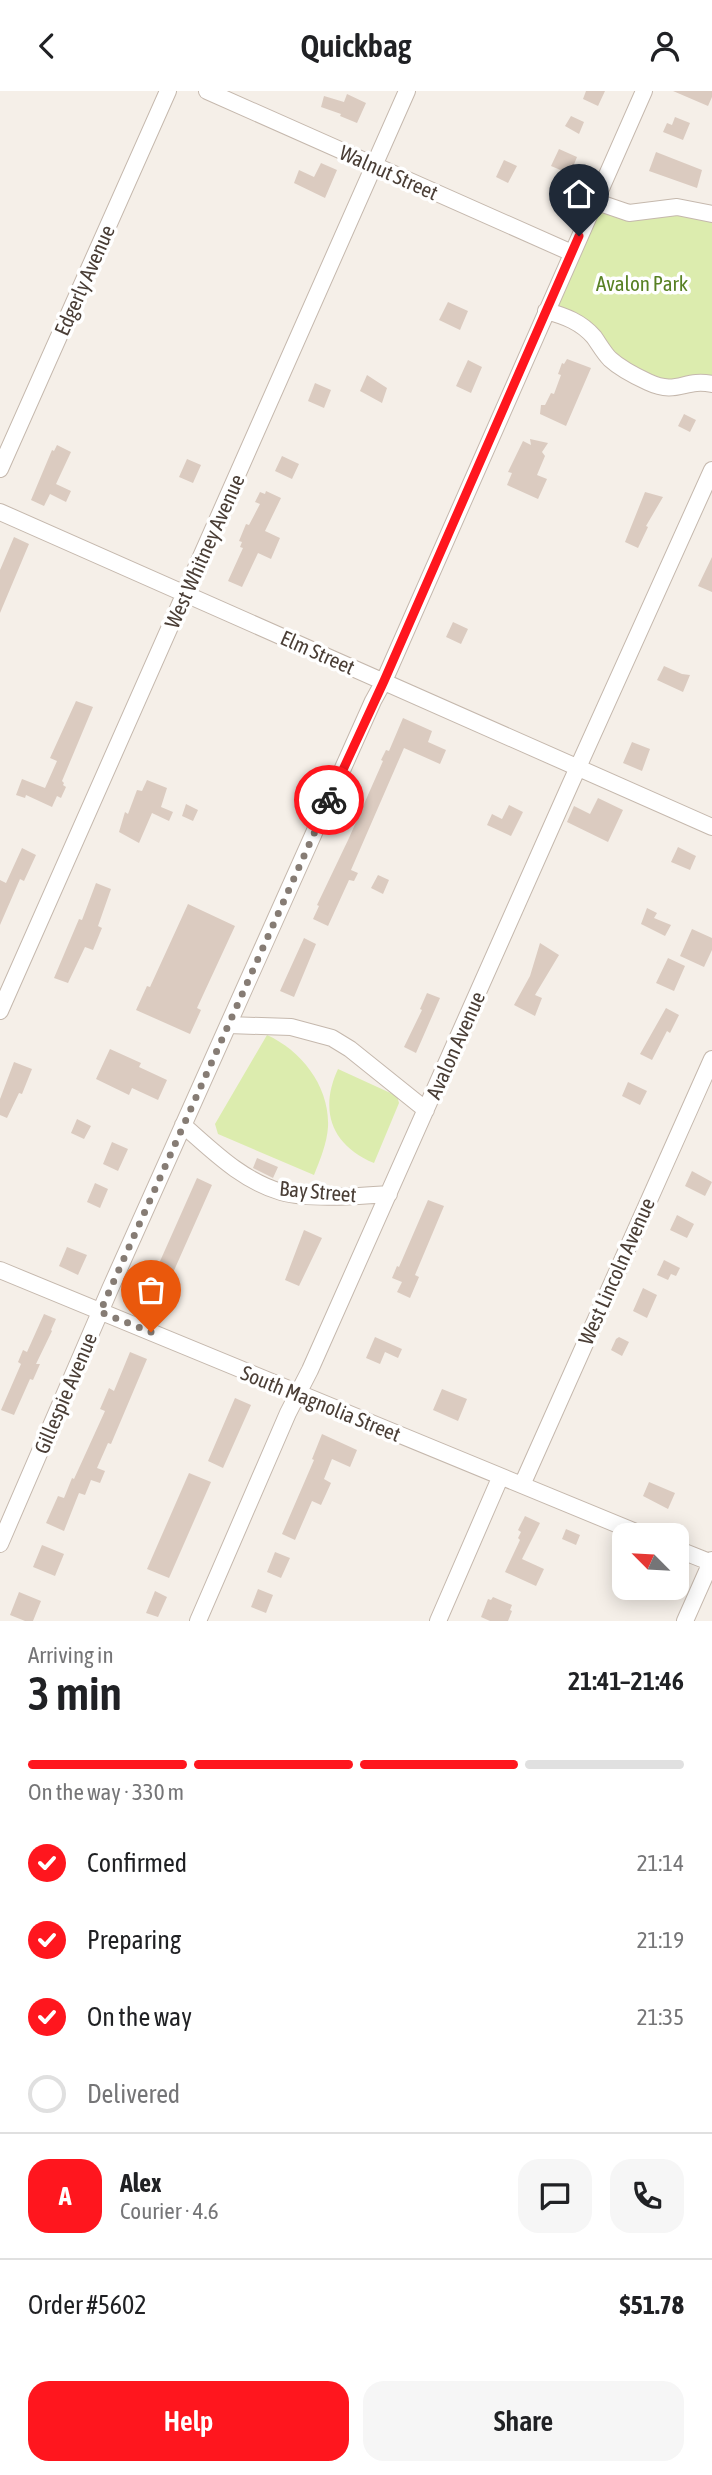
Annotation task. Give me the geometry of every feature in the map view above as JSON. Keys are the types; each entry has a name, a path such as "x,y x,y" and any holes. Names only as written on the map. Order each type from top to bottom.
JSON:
{"street":[{"name":"Edgerly Avenue","path":"0,469 169,91"},
{"name":"Walnut Street","path":"207,91 572,253"},
{"name":"West Whitney Avenue","path":"0,1011 5,984 185,593 407,91"},
{"name":"Gillespie Avenue","path":"0,1544 100,1312 384,681 643,91"},
{"path":"594,201 629,213 677,207 712,214"},
{"path":"546,311 579,323 610,359 649,383 667,389 699,381 712,384"},
{"name":"Avalon Avenue","path":"198,1621 712,470"},
{"name":"Elm Street","path":"0,512 712,827"},
{"path":"228,1025 291,1027 332,1038 350,1049 426,1110"},
{"name":"West Lincoln Avenue","path":"522,1485 712,1059"},
{"name":"Bay Street","path":"183,1125 226,1163 282,1192 339,1196 389,1194"},
{"name":"South Magnolia Street","path":"0,1270 614,1523"},
{"path":"438,1621 500,1478"},
{"path":"685,1621 712,1562 690,1554"}],"green space":[{"name":"Avalon Park","path":"595,203 677,209 712,217 712,382 675,386 626,368 549,310"},
{"path":"267,1035 292,1050 302,1061 319,1085 324,1098 328,1127 314,1175 218,1134 215,1124"},
{"path":"338,1069 397,1096 399,1103 374,1163 348,1146 333,1125 330,1098"}],"building":[{"path":"586,91 605,91 598,106 583,99"},
{"path":"673,91 712,91 712,97 708,106"},
{"path":"347,94 366,103 357,123 321,107 324,96 344,102"},
{"path":"571,116 584,122 579,134 565,126"},
{"path":"675,117 690,123 683,140 663,132 667,123 672,125"},
{"path":"559,149 577,157 570,174 551,166"},
{"path":"656,152 702,170 697,188 649,171"},
{"path":"504,160 517,166 508,183 496,177"},
{"path":"321,163 337,170 325,198 294,183 299,170 314,177"},
{"path":"448,302 468,311 460,330 439,320"},
{"path":"567,359 591,368 566,426 540,414 541,405 545,405 551,393 554,394 562,363"},
{"path":"468,360 482,367 471,393 456,386"},
{"path":"367,375 387,388 382,403 360,391"},
{"path":"315,383 331,390 324,408 308,401"},
{"path":"684,414 696,420 690,432 678,426"},
{"path":"530,439 548,443 542,452 545,456 537,475 547,479 538,499 507,485 512,473 508,472 523,441 531,445"},
{"path":"57,445 71,452 56,484 71,491 66,502 50,494 44,506 31,500 52,450 54,451"},
{"path":"282,456 299,464 292,479 275,471"},
{"path":"187,459 201,465 193,483 179,477"},
{"path":"266,491 281,498 265,531 280,538 271,559 258,553 242,587 228,581 243,548 240,547 242,542 239,541 246,524 249,525 260,504 255,502 260,492 265,494"},
{"path":"645,492 663,497 646,526 648,527 638,548 625,542"},
{"path":"14,537 29,544 0,613 0,570"},
{"path":"712,557 712,592 698,586"},
{"path":"453,622 468,629 461,644 446,637"},
{"path":"664,666 690,675 683,692 657,680"},
{"path":"76,701 93,707 62,781 66,787 61,798 57,796 52,807 26,795 25,798 16,795 22,779 45,788 57,761 50,758"},
{"path":"403,718 432,731 428,742 446,750 440,764 404,748 351,870 358,873 354,881 349,880 328,926 313,919 319,906 317,905 383,761 381,760 386,750 389,751"},
{"path":"632,742 650,749 642,771 623,763"},
{"path":"147,780 167,788 161,807 173,812 169,821 152,813 139,843 119,832 125,812 128,814 137,790 142,791"},
{"path":"598,798 623,810 608,842 567,822 574,806 590,814"},
{"path":"186,804 198,810 193,821 182,816"},
{"path":"509,805 523,812 511,836 487,825 492,814 502,819"},
{"path":"678,847 696,856 690,870 671,862"},
{"path":"22,848 36,855 24,881 20,879 0,925 0,880 6,883"},
{"path":"378,875 389,880 383,894 371,888"},
{"path":"96,883 111,889 98,926 102,928 93,950 85,947 68,983 54,978 79,919 82,920"},
{"path":"188,904 235,926 197,1008 201,1010 190,1034 136,1010 147,986 150,987"},
{"path":"647,908 657,913 654,918 671,925 665,936 641,924"},
{"path":"692,929 712,938 712,950 704,967 680,956"},
{"path":"304,938 316,944 294,997 280,991"},
{"path":"540,943 559,955 535,995 542,998 535,1016 514,1005 530,976"},
{"path":"668,958 685,966 674,991 656,983"},
{"path":"427,993 440,998 416,1053 404,1047"},
{"path":"666,1008 679,1015 652,1060 640,1054"},
{"path":"110,1049 141,1063 139,1067 167,1080 158,1100 132,1088 129,1095 96,1079"},
{"path":"14,1062 32,1069 22,1094 19,1093 7,1118 0,1115 0,1099"},
{"path":"628,1082 647,1091 640,1105 622,1096"},
{"path":"77,1119 91,1126 84,1139 71,1133"},
{"path":"112,1142 128,1149 118,1171 103,1164"},
{"path":"257,1158 278,1167 273,1178 253,1168"},
{"path":"692,1171 712,1182 705,1196 685,1186"},
{"path":"197,1178 212,1185 172,1275 157,1268"},
{"path":"95,1183 108,1189 100,1208 87,1202"},
{"path":"428,1200 444,1206 415,1275 419,1277 410,1298 397,1292 402,1282 392,1278"},
{"path":"677,1215 694,1224 687,1238 670,1230"},
{"path":"304,1230 322,1238 299,1286 285,1280"},
{"path":"67,1247 87,1255 78,1275 59,1266"},
{"path":"664,1260 680,1268 676,1276 671,1274 668,1280 657,1275"},
{"path":"149,1288 162,1294 156,1309 142,1303"},
{"path":"643,1288 657,1295 647,1318 633,1311"},
{"path":"44,1314 56,1319 36,1364 40,1364 33,1380 30,1379 14,1415 1,1410 21,1364 18,1362 23,1350 27,1352"},
{"path":"375,1337 402,1349 398,1358 385,1352 380,1364 366,1358"},
{"path":"619,1337 629,1342 622,1356 611,1350"},
{"path":"130,1352 147,1359 111,1444 108,1443 97,1468 105,1471 100,1483 91,1480 85,1495 79,1493 64,1531 46,1523 58,1496 64,1498 72,1478 74,1479 105,1411 100,1409 109,1388 114,1391"},
{"path":"442,1389 467,1399 458,1421 433,1410"},
{"path":"235,1398 251,1405 223,1468 208,1461"},
{"path":"322,1434 357,1450 350,1467 332,1459 324,1479 331,1483 321,1505 312,1501 295,1540 282,1534 314,1460 312,1459"},
{"path":"189,1473 211,1482 169,1578 147,1569"},
{"path":"649,1482 675,1493 668,1509 643,1496"},
{"path":"525,1516 540,1523 522,1559 544,1569 536,1586 505,1572 520,1540 518,1538 521,1532 518,1530"},
{"path":"566,1529 580,1535 576,1545 562,1539"},
{"path":"42,1545 64,1554 55,1576 33,1567"},
{"path":"275,1552 290,1558 281,1578 267,1572"},
{"path":"258,1589 273,1595 266,1613 251,1607"},
{"path":"155,1591 167,1597 158,1617 146,1613"},
{"path":"19,1592 41,1601 33,1621 10,1615"},
{"path":"493,1597 512,1605 508,1621 490,1621 481,1617 488,1599"}],"way so far":[{"path":"151,1332 100,1312 329,800"}],"route":[{"path":"329,800 579,236"}]}
